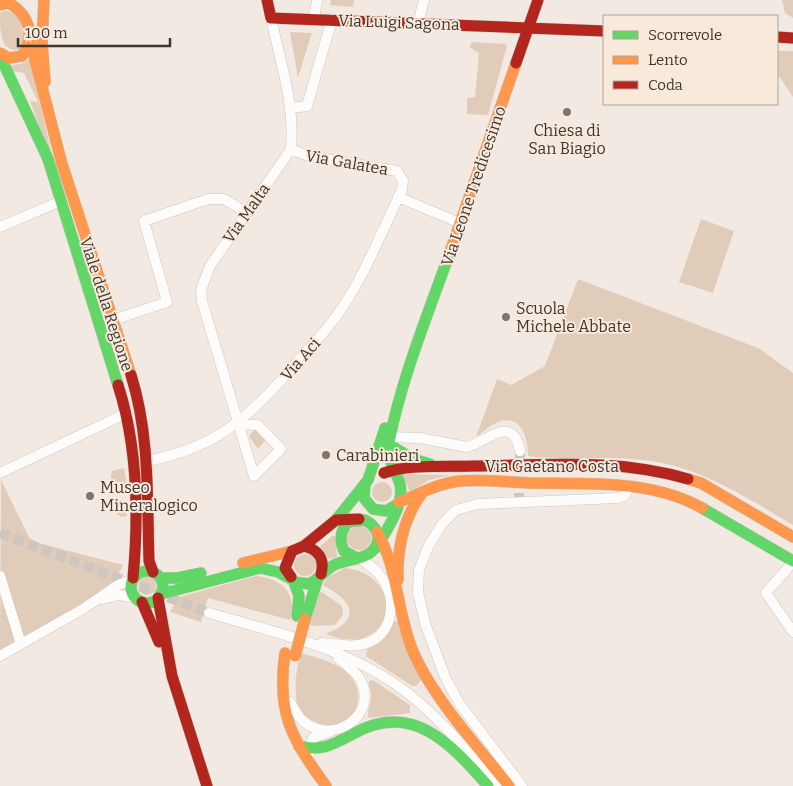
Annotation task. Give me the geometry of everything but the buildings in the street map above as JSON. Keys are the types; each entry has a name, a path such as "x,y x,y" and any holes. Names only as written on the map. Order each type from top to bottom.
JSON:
{"main road":[{"path":"0,55 9,58 22,56 31,39 42,0"},
{"path":"42,0 42,42 46,100"},
{"path":"267,0 271,18"},
{"name":"Via Leone Tredicesimo","path":"408,372 538,0"},
{"name":"Viale della Regione","path":"7,3 16,5 26,16 69,185 139,400 146,461 148,555 156,575"},
{"name":"Via Luigi Sagona","path":"271,18 603,31"},
{"path":"778,37 793,38"},
{"name":"Viale della Regione","path":"0,55 48,159 127,413 135,472 136,543 133,579"},
{"path":"139,600 153,601 159,596 260,568 278,572 292,580 309,584 339,563 368,555 375,549 380,535 398,503 401,489 390,473 389,440 404,395 408,372"},
{"path":"398,503 386,511 373,509 364,498 366,482 397,392 408,372"},
{"path":"389,440 413,459 440,467"},
{"name":"Via Gaetano Costa","path":"390,473 440,467 615,464 658,470 701,483 793,537"},
{"path":"207,786 171,670 139,600 132,592 133,579 143,571 178,578 292,551 304,546 342,520 366,482 378,473 390,473"},
{"name":"Via Gaetano Costa","path":"398,503 433,486 460,481 630,487 654,491 690,502 789,561"},
{"path":"400,603 398,565 408,513 422,493"},
{"path":"342,520 348,522 359,519 370,522 380,535 412,648 426,676 468,735 509,786"},
{"path":"342,520 340,538 344,551 357,557"},
{"path":"789,561 780,550 782,542 793,537"},
{"path":"304,546 316,550 321,555 323,562 320,576 301,617 290,654 282,672 282,705 291,732 328,786"},
{"path":"292,551 285,568 298,596 301,617"},
{"path":"156,575 162,584 159,596 171,670"},
{"path":"290,654 290,702 296,727 305,752 324,763"},
{"path":"305,752 326,749 365,727 382,721 400,721 424,729 450,745 488,786"},
{"path":"328,786 324,763 336,743"}],"street":[{"path":"314,19 317,0"},
{"path":"418,23 424,0"},
{"path":"271,18 291,108 293,126 291,148"},
{"path":"291,108 307,106 332,19"},
{"name":"Via Galatea","path":"291,148 308,156 396,171 403,181 398,197 460,223"},
{"name":"Via Malta","path":"239,424 258,425 282,449 254,476 239,424 201,290 210,266 291,148"},
{"path":"58,189 69,185"},
{"name":"Via Aci","path":"146,461 166,458 216,437 239,424 266,399 336,317 360,276 398,197"},
{"path":"113,320 167,302 144,220 208,199 224,199 246,212"},
{"path":"0,227 61,201"},
{"path":"69,227 81,222"},
{"path":"0,473 127,413"},
{"path":"389,440 420,438 467,447 474,446 495,432 506,431 514,436 520,451"},
{"path":"522,786 459,702 445,676 425,623 418,592 419,570 428,547 442,524 456,510 478,504 618,498 624,496 630,487"},
{"path":"307,642 350,646 362,644 378,636 386,627 392,609 388,591 379,574 357,557"},
{"path":"789,561 766,593 793,632"},
{"path":"0,576 21,644"},
{"path":"0,656 92,603 118,585 133,579"},
{"path":"92,603 118,595 139,600"},
{"path":"209,613 325,648 398,686 450,733 498,786"},
{"path":"305,752 313,738 345,727 361,714 365,703 364,690 359,678 325,648"},
{"path":"290,702 303,721 316,728 334,730"}],"shaded area":[{"path":"331,0 354,0 353,7 330,5"},
{"path":"782,0 793,0 793,18 785,13"},
{"path":"8,11 20,17 24,40 21,49 14,50 5,45 0,27 0,13"},
{"path":"290,32 312,33 298,77"},
{"path":"471,42 505,44 507,46 488,115 467,114 467,98 475,97 479,53 470,48"},
{"path":"778,51 793,51 793,97 778,74"},
{"path":"29,59 56,171 30,101 38,102 24,73 13,71 11,65 21,64"},
{"path":"701,219 734,231 713,293 679,282"},
{"path":"578,279 758,348 793,373 793,525 725,486 670,465 636,459 528,456 527,443 523,431 514,422 508,420 495,424 476,437 497,379 511,385 545,366"},
{"path":"256,428 266,440 258,449 249,436"},
{"path":"124,468 127,485 108,491 112,471"},
{"path":"402,474 451,475 429,480 410,492"},
{"path":"1,480 31,541 123,565 116,578 87,602 50,625 0,651"},
{"path":"378,482 386,482 392,488 392,496 386,502 378,502 372,496 372,488"},
{"path":"122,500 127,516 121,517 108,505"},
{"path":"359,526 364,527 370,533 370,543 364,549 359,550 354,549 348,543 347,538 348,533 354,527"},
{"path":"332,536 335,536 337,557 329,559 320,546"},
{"path":"305,554 313,557 316,565 313,573 305,576 297,573 294,565 297,557"},
{"path":"345,568 366,574 379,586 386,600 385,614 379,628 367,637 349,640 326,634 340,627 347,621 349,615 347,603 323,584 328,577"},
{"path":"256,576 274,580 286,589 291,602 290,620 208,598 201,622 170,612 179,597"},
{"path":"147,577 153,580 156,586 153,592 147,595 141,592 138,586 141,580"},
{"path":"322,592 342,606 343,615 335,625 315,626 308,624 318,593"},
{"path":"394,621 398,621 422,679 416,686 412,686 366,656 367,650 388,634"},
{"path":"301,653 322,659 341,668 353,679 358,692 357,704 352,715 342,723 329,725 314,722 298,710 296,681"},
{"path":"373,680 410,705 410,713 369,718 371,695 369,681"}],"tunnel":[{"path":"519,503 520,451"},
{"path":"0,533 209,613"}],"traffic: fast":[{"path":"0,56 48,159 118,385"},
{"path":"376,548 390,525 400,498 401,489 391,462 388,447 394,417 417,344 451,249"},
{"path":"336,520 368,480 385,428"},
{"path":"388,444 413,459 430,464"},
{"path":"365,485 364,498 373,509 386,511 398,504"},
{"path":"702,508 793,561"},
{"path":"291,577 294,582 309,584 334,565 361,557 373,551 378,535 370,523 365,520 348,522 342,532 341,543 344,551 355,557"},
{"path":"161,594 260,568 278,572 291,579"},
{"path":"147,571 158,576 163,587 158,598 147,603 136,598 131,587 136,576 147,571"},
{"path":"160,578 177,578 201,573"},
{"path":"305,619 318,578"},
{"path":"294,582 299,596 297,616"},
{"path":"299,746 307,748 327,746 374,725 394,722 412,724 445,742 460,755 488,786"}],"traffic: slow":[{"path":"44,0 42,42 45,82"},
{"path":"0,5 9,3 16,8 26,20 29,34 22,56 9,58 0,53"},
{"path":"30,41 62,164 131,375"},
{"path":"451,249 516,63"},
{"path":"688,479 701,483 793,537"},
{"path":"399,502 444,484 486,480 617,485 661,492 702,508"},
{"path":"398,580 402,534 410,513 422,493"},
{"path":"377,532 389,560 407,635 420,666 442,702 509,786"},
{"path":"243,563 292,551"},
{"path":"295,656 305,619"},
{"path":"285,653 283,692 289,724 304,754 326,786"}],"traffic: jam":[{"path":"267,0 271,18 603,31"},
{"path":"516,63 538,0"},
{"path":"778,37 793,38"},
{"path":"131,375 142,421 145,444 149,561 153,572"},
{"path":"118,385 130,432 135,480 136,529 133,578"},
{"path":"384,473 405,468 582,464 635,468 662,472 688,479"},
{"path":"291,577 285,568 292,551 304,546 336,520 359,519"},
{"path":"304,546 314,550 320,556 322,564 321,574"},
{"path":"158,598 172,676 207,786"},
{"path":"142,602 159,642"}],"place":[{"name":"Chiesa di San Biagio","path":"567,112"},
{"name":"Scuola Michele Abbate","path":"506,317"},
{"name":"Carabinieri","path":"326,455"},
{"name":"Museo Mineralogico","path":"90,496"}]}
